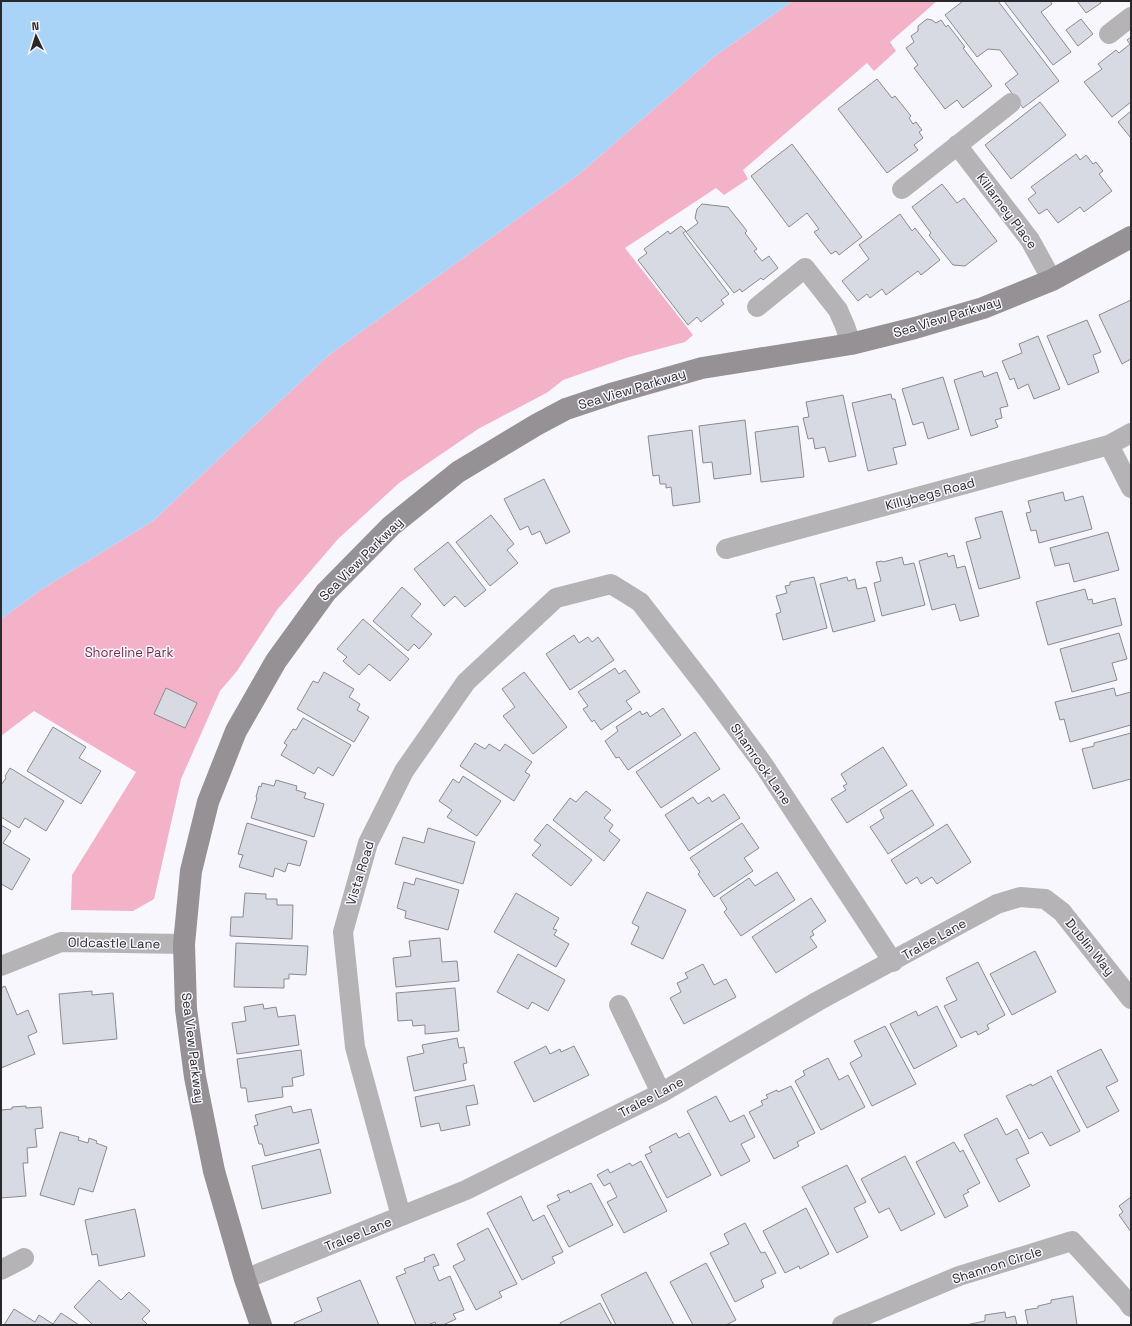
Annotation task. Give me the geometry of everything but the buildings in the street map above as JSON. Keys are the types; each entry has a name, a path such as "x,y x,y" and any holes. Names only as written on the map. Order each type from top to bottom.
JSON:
{"street":[{"path":"1109,34 1131,17"},
{"path":"902,189 1011,103"},
{"name":"Killarney Place","path":"957,145 1030,240 1052,280"},
{"name":"Sea View Parkway","path":"261,1325 245,1279 214,1171 195,1077 186,1009 184,944 195,855 208,802 236,731 276,661 326,592 390,526 458,472 536,425 566,409 614,393 702,368 851,344 915,328 984,308 1052,280 1131,237"},
{"path":"757,307 805,268 838,310 851,344"},
{"name":"Killybegs Road","path":"726,549 1110,445 1131,433"},
{"path":"1110,445 1131,488"},
{"name":"Shamrock Lane","path":"611,584 640,602 709,691 762,764 893,962"},
{"name":"Vista Road","path":"401,1216 355,1047 343,932 368,843 404,771 466,682 556,598 611,584"},
{"name":"Tralee Lane","path":"245,1279 466,1190 661,1093 818,1001 893,962 997,904 1020,897 1045,899"},
{"name":"Dublin Way","path":"1045,899 1062,912 1131,999"},
{"name":"Oldcastle Lane","path":"1,966 61,942 184,944"},
{"path":"619,1005 661,1093"},
{"name":"Shannon Circle","path":"842,1325 959,1276 1072,1241 1131,1307"},
{"path":"1,1270 24,1258"}],"green space":[{"name":"Shoreline Park","path":"793,1 937,1 890,42 896,51 874,71 867,63 743,170 748,179 724,195 716,188 625,248 693,335 685,342 629,357 563,380 548,392 478,429 399,483 338,539 277,610 237,671 220,691 181,779 154,899 133,911 71,910 72,875 136,772 34,711 1,736 1,619 42,589 153,521 329,355 578,175 715,56"}],"water":[{"path":"1,1 793,1 715,56 578,175 329,355 153,521 42,589 1,619"}]}
